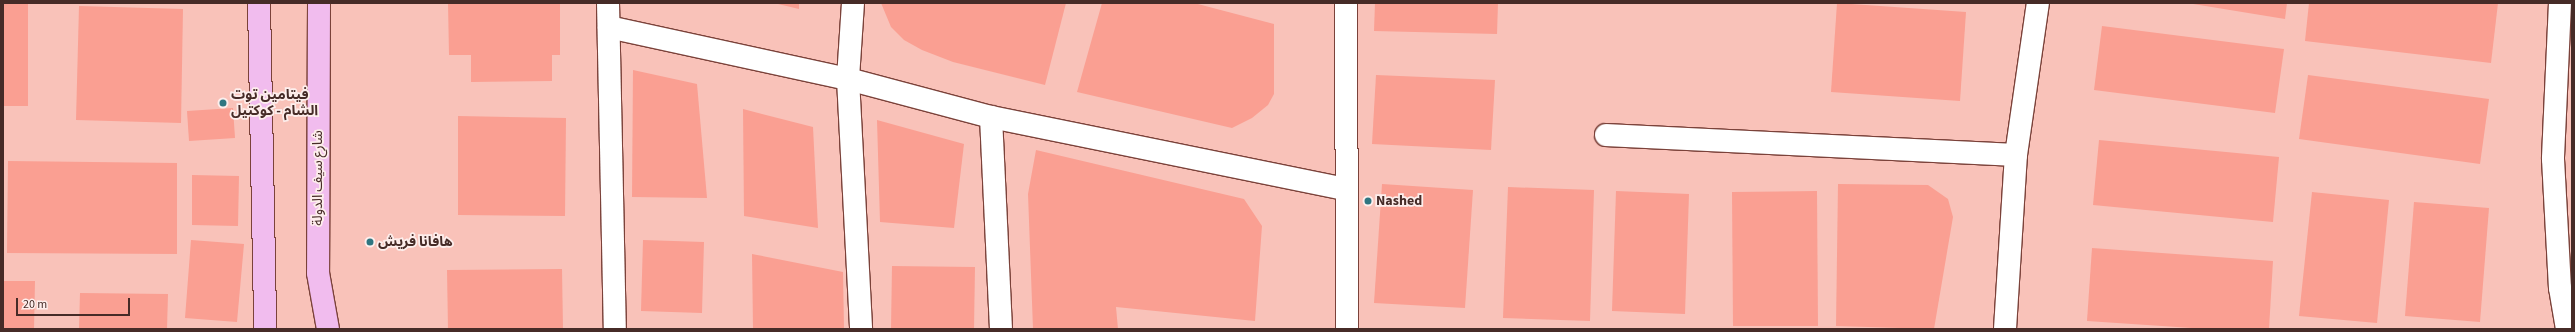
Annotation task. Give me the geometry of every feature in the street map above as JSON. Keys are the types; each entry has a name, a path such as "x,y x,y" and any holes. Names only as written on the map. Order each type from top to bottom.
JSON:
{"main road":[{"path":"259,3 265,329"},
{"name":"شارع سيف الدولة","path":"319,3 318,272 328,329"}],"street":[{"path":"608,3 615,329"},
{"path":"853,3 848,79 861,329"},
{"path":"1346,3 1347,329"},
{"path":"2005,329 2016,155 2038,3"},
{"path":"2560,3 2553,159 2560,288 2567,329"},
{"path":"609,27 848,79 991,117 1346,189"},
{"path":"991,117 1001,329"},
{"path":"1606,135 2016,155"}],"building":[{"path":"3,3 28,3 28,106 3,106"},
{"path":"448,3 560,3 560,55 552,55 552,81 471,82 471,55 449,55"},
{"path":"799,3 799,9 778,4"},
{"path":"881,3 1066,3 1045,85 953,62 922,50 904,40 891,27"},
{"path":"1102,3 1194,3 1274,24 1274,94 1268,105 1252,118 1232,128 1077,92"},
{"path":"1375,3 1498,3 1497,34 1374,31"},
{"path":"1837,3 1966,12 1960,101 1831,92"},
{"path":"2187,3 2287,3 2285,19"},
{"path":"2309,3 2498,3 2491,63 2305,41"},
{"path":"79,6 183,9 181,123 76,120"},
{"path":"2102,26 2284,49 2275,113 2094,90"},
{"path":"633,70 697,84 707,198 632,197"},
{"path":"1376,75 1495,80 1491,150 1372,144"},
{"path":"2308,75 2489,99 2480,164 2299,139"},
{"path":"233,108 235,138 189,141 187,111"},
{"path":"743,109 813,127 818,228 744,216"},
{"path":"458,116 566,118 565,216 458,215"},
{"path":"877,120 964,144 954,228 880,222"},
{"path":"2099,140 2279,157 2273,222 2093,205"},
{"path":"1036,150 1244,199 1262,226 1255,321 1116,307 1118,329 1033,329 1028,194"},
{"path":"8,161 177,163 177,254 7,253"},
{"path":"192,175 239,176 238,226 192,225"},
{"path":"1382,184 1473,190 1465,308 1374,303"},
{"path":"1838,184 1928,185 1948,199 1953,217 1934,329 1836,326"},
{"path":"1508,187 1594,190 1590,321 1503,318"},
{"path":"1616,191 1689,194 1685,314 1612,311"},
{"path":"1817,191 1818,326 1733,326 1732,192"},
{"path":"2312,192 2389,200 2377,323 2299,316"},
{"path":"2414,202 2489,208 2480,322 2405,316"},
{"path":"191,240 244,244 237,322 185,318"},
{"path":"643,240 704,242 702,313 641,311"},
{"path":"2092,248 2273,261 2269,329 2207,329 2087,321"},
{"path":"752,254 843,272 844,329 753,329"},
{"path":"892,266 975,267 974,329 891,329"},
{"path":"562,269 563,329 448,329 447,270"},
{"path":"3,281 35,281 34,329 3,329"},
{"path":"80,293 168,294 167,329 79,329"}],"place":[{"name":"فيتامين توت الشام - كوكتيل","path":"223,103"},
{"name":"Nashed","path":"1368,201"},
{"name":"هافانا فريش","path":"370,242"}]}
